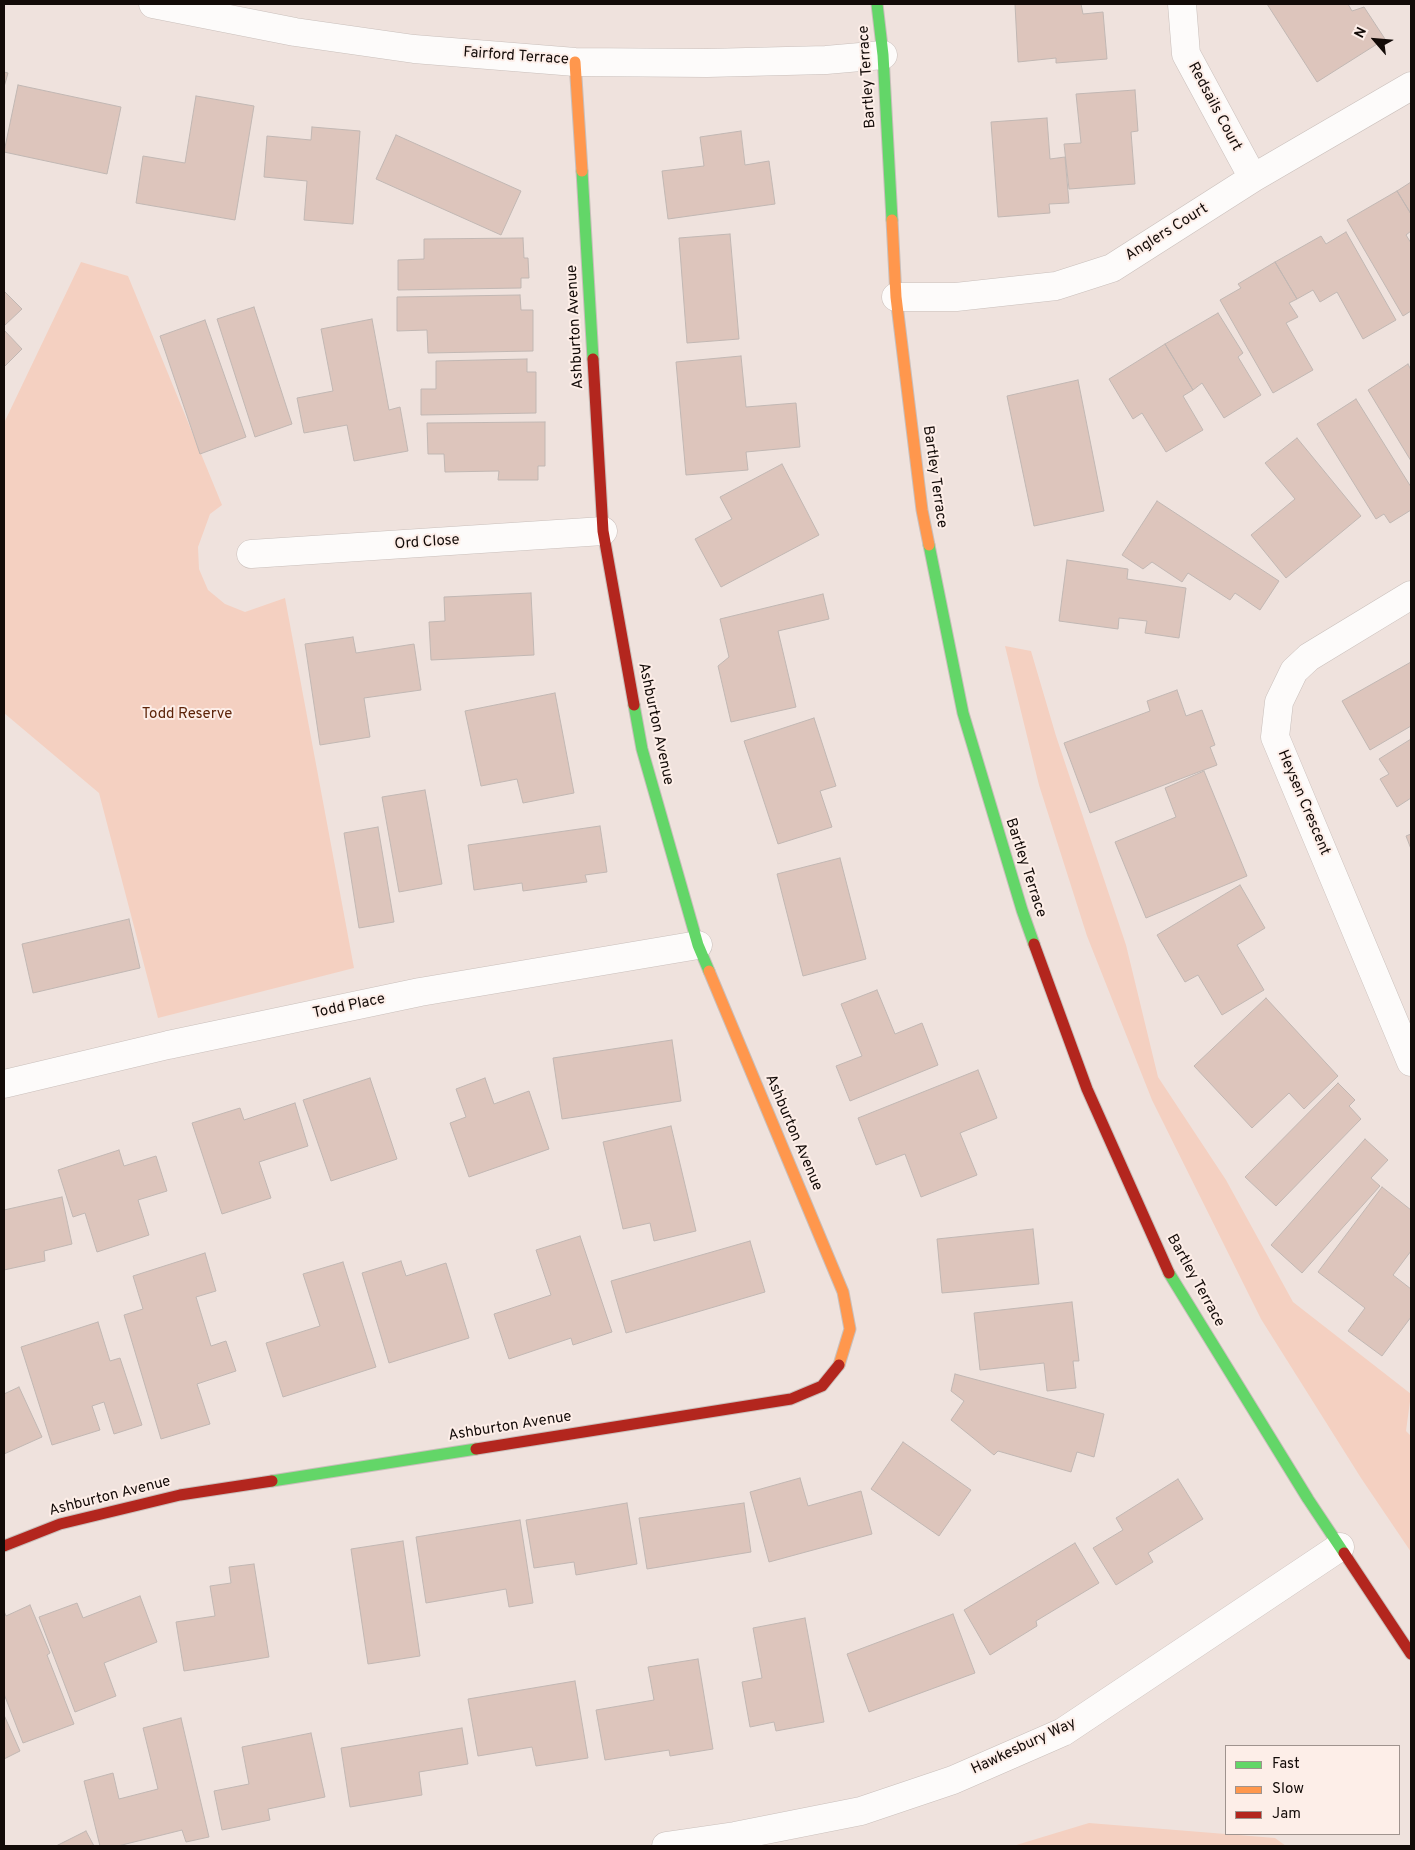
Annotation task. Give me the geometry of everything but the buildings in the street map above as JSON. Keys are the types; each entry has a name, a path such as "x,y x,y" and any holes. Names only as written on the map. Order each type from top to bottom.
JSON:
{"street":[{"name":"Fairford Terrace","path":"153,4 295,32 414,49 574,62 707,63 826,60 882,55"},
{"name":"Bartley Terrace","path":"877,4 882,55 896,297 922,510 963,714 1016,891 1053,999 1087,1089 1168,1269 1340,1548 1411,1654"},
{"name":"Redsails Court","path":"1182,4 1186,54 1253,178"},
{"name":"Ashburton Avenue","path":"4,1546 60,1524 180,1495 791,1399 822,1386 838,1369 850,1329 843,1292 698,945 642,749 603,531 574,62"},
{"name":"Anglers Court","path":"896,297 956,296 1056,286 1112,268 1253,178 1411,86"},
{"name":"Ord Close","path":"251,554 603,531"},
{"name":"Heysen Crescent","path":"1411,595 1309,657 1294,671 1279,702 1275,737 1411,1062"},
{"name":"Todd Place","path":"4,1084 168,1045 420,992 698,945"},
{"name":"Hawkesbury Way","path":"666,1846 735,1836 861,1811 953,1780 1063,1732 1340,1548"}],"green space":[{"name":"Todd Reserve","path":"81,262 128,276 222,505 210,514 198,547 199,569 208,590 225,604 245,612 285,598 354,968 158,1018 99,793 4,713 4,423"},
{"path":"1005,646 1031,651 1056,736 1126,945 1158,1077 1226,1180 1293,1302 1411,1394 1406,1431 1411,1436 1411,1552 1361,1478 1261,1319 1152,1100 1087,936 1039,785"},
{"path":"1089,1823 1275,1838 1286,1846 1013,1846"}],"traffic: fast":[{"path":"877,4 883,55 892,220"},
{"path":"582,171 593,359"},
{"path":"929,545 963,713 1034,944"},
{"path":"634,705 642,749 698,945 709,971"},
{"path":"1169,1273 1308,1499 1344,1553"},
{"path":"272,1481 476,1449"}],"traffic: slow":[{"path":"575,62 582,171"},
{"path":"892,220 896,297 922,510 929,545"},
{"path":"709,971 843,1292 850,1329 839,1365"}],"traffic: jam":[{"path":"593,359 603,531 634,705"},
{"path":"1034,944 1087,1089 1169,1273"},
{"path":"476,1449 791,1399 822,1386 839,1365"},
{"path":"4,1546 60,1524 180,1495 272,1481"},
{"path":"1344,1553 1411,1654"}]}
